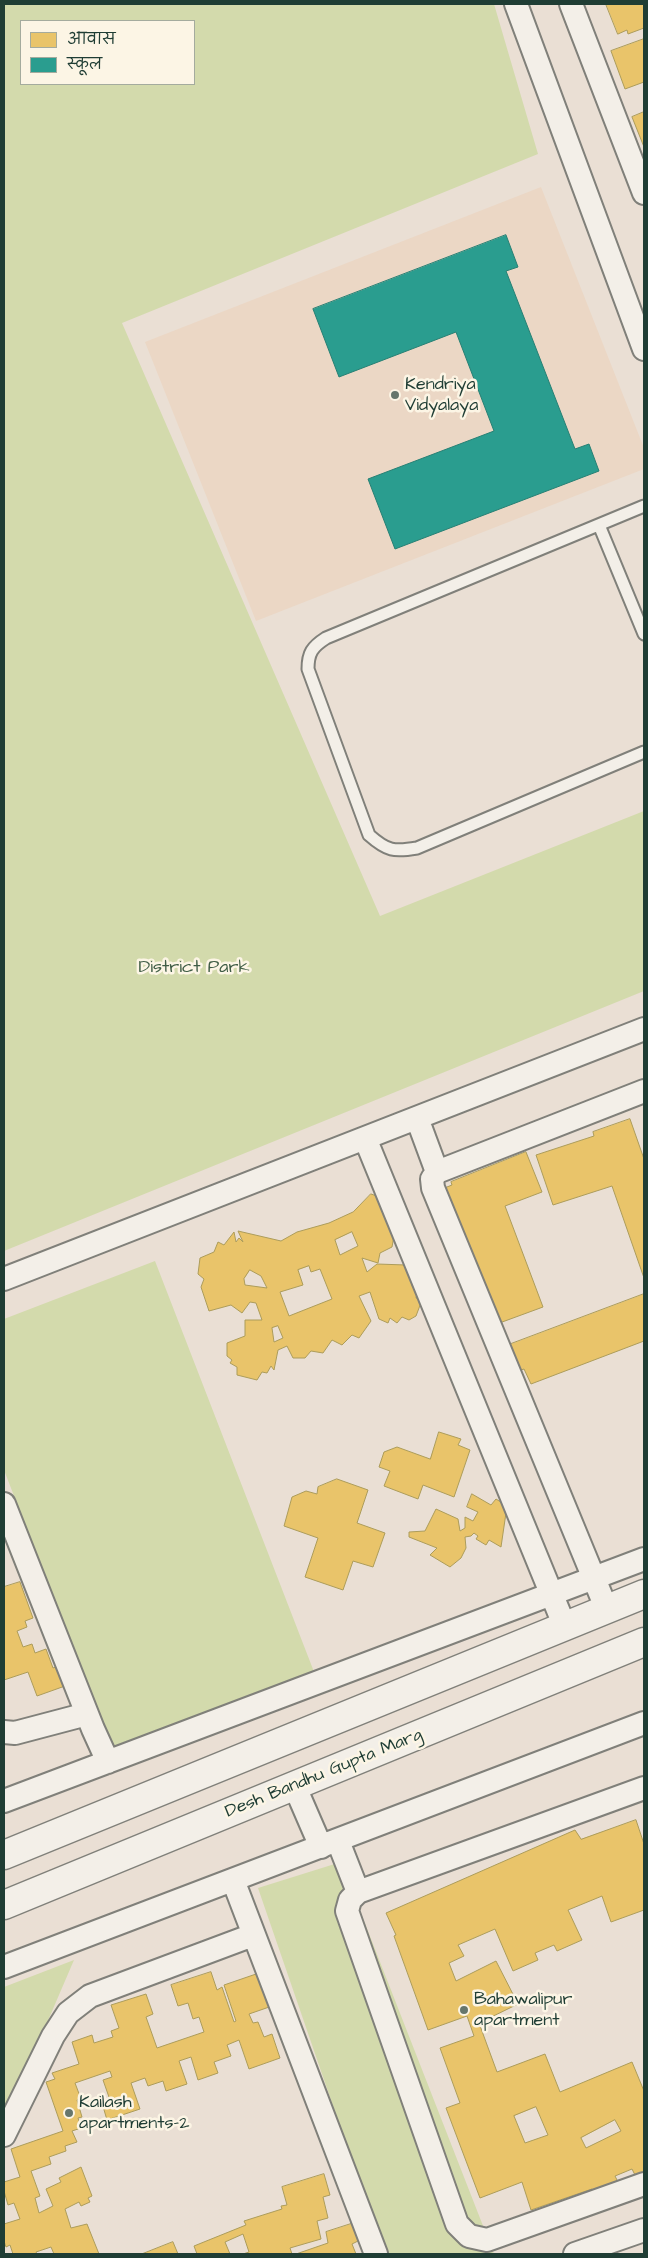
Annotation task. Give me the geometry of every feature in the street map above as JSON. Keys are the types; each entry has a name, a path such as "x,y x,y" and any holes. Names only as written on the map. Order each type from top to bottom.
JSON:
{"street":[{"path":"516,4 644,349"},
{"path":"571,4 644,189"},
{"path":"4,1279 644,1029"},
{"path":"607,1610 592,1579 433,1188 432,1179 437,1172 644,1091"},
{"path":"417,1118 437,1172"},
{"path":"365,1138 565,1626"},
{"path":"4,1504 87,1714 108,1762"},
{"path":"4,1801 644,1559"},
{"path":"4,1855 644,1594"},
{"name":"Desh Bandhu Gupta Marg","path":"4,1905 644,1642"},
{"path":"4,1732 15,1733 87,1714"},
{"path":"4,1967 644,1723"},
{"path":"295,1787 358,1892"},
{"path":"644,1788 358,1892 350,1900 347,1911 457,2224 469,2236 486,2240 644,2184"},
{"path":"233,1880 376,2254"},
{"path":"4,2135 53,2036 68,2014 90,1996 254,1935"},
{"path":"575,2254 644,2230"}],"lane":[{"path":"644,506 326,638 313,647 308,656 308,669 369,835 383,848 400,851 418,848 644,752"},
{"path":"599,524 644,634"}],"shaded area":[{"name":"Kendriya Vidyalaya","path":"541,187 644,448 644,469 256,621 145,342"}],"green space":[{"name":"District Park","path":"4,4 494,4 538,154 122,323 380,916 644,811 644,991 4,1251"},
{"path":"155,1261 316,1677 114,1754 4,1470 4,1319"},
{"path":"341,1862 494,2254 384,2254 258,1888"},
{"path":"74,1960 4,2123 4,1987"}],"building: आवास":[{"path":"606,4 644,4 644,28 628,34 627,30 618,34"},
{"path":"644,39 644,82 625,89 611,51"},
{"path":"644,112 644,147 632,117"},
{"path":"630,1119 644,1159 644,1278 612,1186 553,1205 536,1155 594,1136 593,1132"},
{"path":"526,1152 542,1192 505,1206 543,1307 494,1325 442,1189 452,1185 451,1182"},
{"path":"371,1194 388,1200 383,1213 391,1214 396,1225 392,1247 380,1253 378,1263 362,1258 367,1272 377,1264 406,1265 415,1278 412,1286 418,1289 416,1298 422,1300 416,1316 409,1320 402,1317 397,1323 390,1318 388,1323 379,1319 370,1292 359,1296 371,1321 359,1338 352,1335 342,1345 332,1340 323,1353 311,1351 305,1358 293,1358 287,1346 278,1350 274,1370 271,1366 267,1373 262,1372 257,1380 237,1375 237,1367 230,1363 232,1360 227,1356 227,1343 245,1336 245,1320 262,1320 256,1303 250,1302 242,1313 231,1305 209,1311 201,1287 204,1279 198,1274 200,1258 214,1252 218,1242 224,1245 234,1232 236,1242 239,1238 243,1242 238,1231 281,1241 297,1232 329,1223 353,1212","holes":["352,1232 358,1246 340,1255 335,1240","309,1266 311,1272 320,1269 332,1299 289,1316 280,1292 303,1285 298,1270","250,1270 261,1276 267,1288 245,1285 244,1279","278,1326 283,1338 274,1342 272,1328"]},
{"path":"644,1294 644,1341 531,1384 524,1369 513,1373 503,1347"},
{"path":"439,1432 461,1439 458,1445 470,1450 454,1497 423,1485 418,1499 384,1486 390,1471 379,1467 384,1452 397,1447 430,1459"},
{"path":"337,1479 368,1490 357,1523 385,1533 373,1567 353,1561 343,1590 305,1577 318,1538 284,1526 292,1497 306,1491 317,1494 318,1487"},
{"path":"472,1494 491,1505 496,1499 507,1506 501,1547 489,1540 486,1545 476,1539 478,1536 474,1533 471,1536 465,1537 466,1548 461,1558 450,1567 430,1555 437,1548 409,1537 409,1532 425,1531 436,1509 458,1519 460,1531 465,1528 465,1517 473,1521 478,1512 467,1507"},
{"path":"20,1582 33,1618 25,1621 27,1627 17,1631 23,1647 32,1644 35,1653 46,1649 53,1668 58,1666 65,1686 37,1696 28,1672 4,1680 4,1587"},
{"name":"Bahawalipur apartment","path":"636,1820 644,1844 644,1910 611,1922 602,1896 568,1910 582,1940 557,1951 554,1945 535,1953 538,1960 513,1971 495,1929 458,1945 464,1956 449,1963 456,1981 496,1961 518,2004 479,2023 497,2072 545,2054 560,2092 632,2062 644,2091 644,2174 636,2177 632,2169 615,2176 619,2184 594,2195 592,2189 531,2210 522,2182 480,2198 446,2108 460,2103 440,2048 474,2036 467,2016 428,2030 394,1936 396,1935 386,1913 575,1830 581,1839","holes":["536,2107 548,2135 525,2143 514,2116","615,2120 621,2131 586,2148 581,2138"]},
{"name":"Kailash apartments-2","path":"211,1972 217,1990 222,1987 234,2022 236,2021 224,1985 259,1973 275,2005 249,2014 253,2023 258,2022 264,2037 272,2034 280,2058 249,2069 239,2040 227,2045 231,2056 214,2062 218,2073 198,2080 191,2057 179,2061 187,2084 166,2091 163,2081 148,2086 145,2078 131,2083 140,2109 107,2120 102,2103 110,2100 103,2080 112,2077 110,2071 75,2083 81,2099 77,2100 82,2117 78,2118 81,2128 72,2131 77,2142 65,2146 66,2151 49,2157 51,2164 31,2171 40,2196 35,2198 39,2213 53,2206 46,2189 61,2182 59,2178 81,2167 92,2196 88,2198 90,2202 81,2206 79,2202 65,2209 71,2228 87,2224 99,2254 54,2254 51,2247 36,2252 37,2254 13,2254 10,2245 6,2247 4,2241 4,2224 20,2219 14,2203 8,2205 4,2191 4,2182 20,2177 11,2149 63,2131 46,2082 55,2079 52,2073 79,2064 72,2042 92,2035 94,2043 113,2037 111,2031 119,2028 111,2005 146,1994 153,2014 146,2017 157,2048 204,2032 199,2017 193,2019 188,2003 178,2006 171,1985"},
{"path":"324,2174 330,2195 323,2197 328,2218 317,2221 321,2239 290,2248 292,2254 243,2254 249,2252 243,2234 225,2242 230,2254 197,2254 194,2246 246,2225 244,2221 282,2209 281,2206 287,2205 282,2187"},
{"path":"354,2223 360,2240 352,2244 356,2254 296,2254 328,2243 326,2232"},
{"path":"173,2242 178,2254 142,2254"}],"building: स्कूल":[{"path":"506,235 518,267 506,271 575,449 589,444 599,471 395,549 368,479 494,431 456,332 339,377 313,309"}],"place":[{"name":"Kendriya Vidyalaya","path":"395,395"},
{"name":"Bahawalipur apartment","path":"464,2010"},
{"name":"Kailash apartments-2","path":"69,2113"}]}
